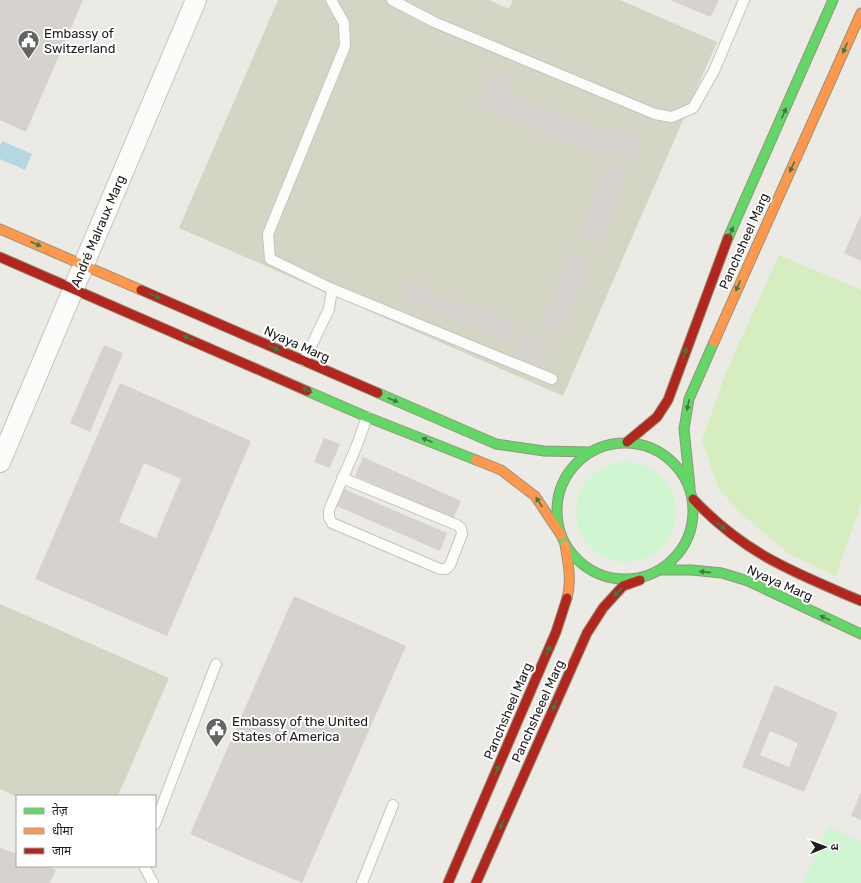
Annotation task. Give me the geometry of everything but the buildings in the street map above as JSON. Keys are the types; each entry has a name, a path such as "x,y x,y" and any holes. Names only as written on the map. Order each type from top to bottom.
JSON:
{"main road":[{"name":"Panchsheel Marg","path":"627,442 658,417 668,400 723,250 833,0"},
{"name":"Panchsheel Marg","path":"690,487 684,429 689,399 861,13"},
{"name":"Nyaya Marg","path":"0,229 496,444 544,451 590,452"},
{"path":"0,257 367,417 501,470 535,496 561,535 565,545 578,561 594,572 606,577 632,580 652,575 661,570 677,557 688,539 694,519 693,499 690,487 675,464 653,448 627,442 608,444 590,452 572,467 560,488 557,511 561,535"},
{"name":"Nyaya Marg","path":"693,499 713,520 743,544 790,570 861,601"},
{"name":"Panchsheel Marg","path":"448,883 556,632 569,590 569,567 565,545"},
{"name":"Nyaya Marg","path":"661,570 691,570 722,573 748,581 861,634"},
{"name":"Panchsheeel Marg","path":"476,883 587,633 603,608 623,586 652,575"}],"street":[{"name":"André Malraux Marg","path":"0,462 196,0"}],"lane":[{"path":"331,0 344,23 345,46 268,234 270,258 332,289 552,379"},
{"path":"392,0 434,22 655,114 672,117 693,108 714,71 744,0"},
{"path":"304,361 329,309 332,289"},
{"path":"342,478 457,525 461,528 462,534 450,565 446,569 440,569 332,523 329,518 329,510 342,478 367,417"},
{"path":"156,821 216,664"},
{"path":"362,883 393,805"},
{"path":"145,867 153,883"}],"shaded area":[{"path":"278,0 489,0 509,9 513,0 620,0 717,42 563,396 179,228"},
{"path":"0,604 169,678 118,795 16,795 16,797 0,789"}],"green space":[{"path":"779,255 861,290 861,504 836,576 789,554 743,515 718,488 702,440 727,370"},
{"path":"626,462 636,463 654,470 668,484 675,502 675,522 668,540 654,554 636,561 626,562 616,561 598,554 584,540 577,522 576,512 577,502 584,484 598,470 616,463"},
{"path":"829,827 861,842 861,883 803,883"}],"water":[{"path":"2,141 32,154 25,170 0,159 0,146"}],"traffic: fast":[{"path":"728,238 833,0"},
{"path":"690,487 684,429 689,399 714,342"},
{"path":"307,391 367,417 476,460"},
{"path":"378,393 496,444 544,451 590,452"},
{"path":"618,443 632,443 651,448 663,454 678,468 688,485 692,498 693,511 692,524 688,537 682,549 668,564 663,568 645,576 632,579 618,579 599,574 587,568 572,554 568,549 560,531 557,518 557,504 562,485 568,473 582,458 587,454 605,446 618,443"},
{"path":"661,570 691,570 722,573 748,581 861,634"}],"traffic: slow":[{"path":"714,342 861,13"},
{"path":"0,229 141,290"},
{"path":"476,460 501,470 535,496 561,535"},
{"path":"565,545 569,578 567,598"}],"traffic: jam":[{"path":"627,442 657,417 668,400 728,238"},
{"path":"0,257 307,391"},
{"path":"141,290 378,393"},
{"path":"693,499 712,518 751,548 813,581 861,601"},
{"path":"476,883 587,633 603,608 623,586 640,580"},
{"path":"448,883 556,632 567,598"}],"place":[{"name":"Embassy of Switzerland","path":"28,60"},
{"name":"Embassy of the United States of America","path":"216,748"}]}
